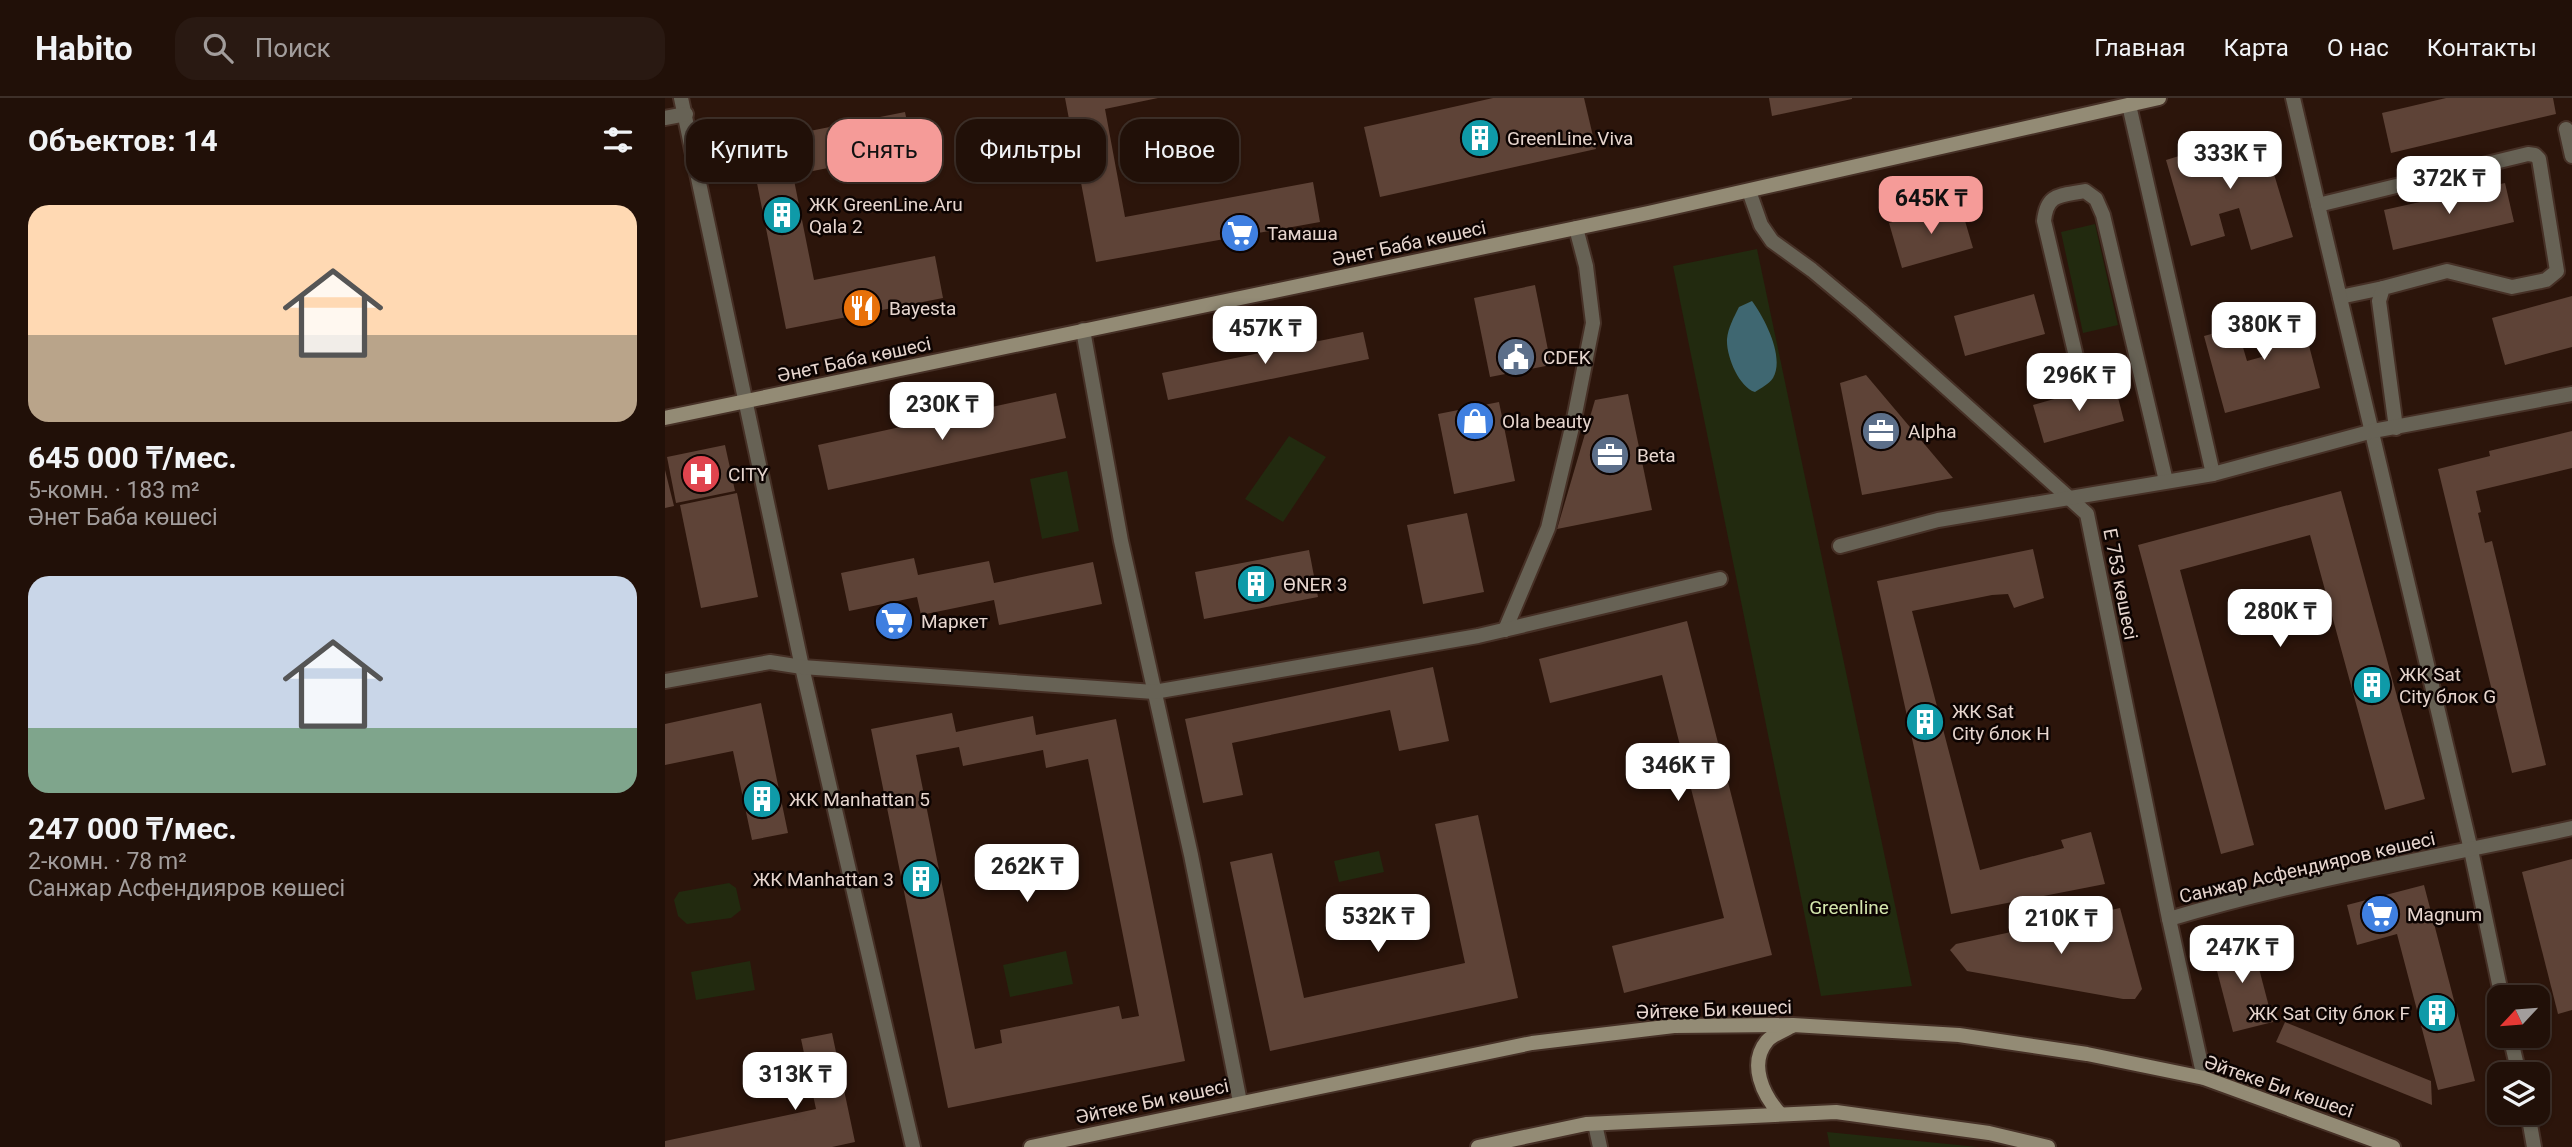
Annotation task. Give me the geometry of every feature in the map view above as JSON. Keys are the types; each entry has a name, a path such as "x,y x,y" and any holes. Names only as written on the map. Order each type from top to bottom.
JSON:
{"street":[{"path":"681,98 802,667 913,1147"},
{"name":"Әнет Баба көшесі","path":"665,418 1749,191 2159,98"},
{"path":"2293,98 2471,850 2499,985"},
{"path":"2129,105 2213,474"},
{"path":"665,118 686,114"},
{"path":"2566,129 2572,156"},
{"path":"2318,205 2528,154 2539,159 2557,271 2546,280 2512,287 2447,271 2340,297"},
{"name":"Е 753 көшесі","path":"1749,191 1761,225 1772,241 1812,270 1861,312 2087,514 2169,919"},
{"path":"2078,365 2044,221 2046,206 2053,197 2085,191 2095,199 2103,215 2166,481"},
{"path":"1505,630 1548,528 1593,323 1586,267 1576,228"},
{"path":"2383,288 2379,301 2396,428"},
{"path":"1083,330 1121,541 1191,855 1240,1102"},
{"path":"1840,546 1938,520 2213,474 2373,431 2572,394"},
{"path":"665,681 770,662 802,667 1154,692 1505,630 1720,579"},
{"name":"Санжар Асфендияров көшесі","path":"2204,1079 2169,919 2312,883 2572,828"},
{"path":"1780,1114 1766,1094 1758,1070 1760,1056 1768,1040 1793,1025"},
{"name":"Әйтеке Би көшесі","path":"1031,1147 1532,1043 1674,1026 1793,1025 1959,1035 2087,1054 2204,1079 2393,1147"},
{"path":"1478,1147 1595,1124 1836,1112 1989,1133 2048,1147"},
{"path":"1595,1124 1600,1147"},
{"path":"2530,1125 2534,1147"}],"green space":[{"path":"2095,224 2118,325 2083,333 2061,232"},
{"name":"Greenline","path":"1757,249 1912,986 1821,996 1673,266"},
{"path":"1289,436 1326,457 1283,522 1245,499"},
{"path":"1067,471 1079,531 1042,539 1030,479"},
{"path":"1379,851 1384,872 1339,882 1334,861"},
{"path":"729,883 736,888 741,910 731,918 687,924 678,916 674,900 679,892"},
{"path":"1066,951 1073,984 1010,997 1003,965"},
{"path":"750,961 755,990 696,1000 691,972"},
{"path":"1827,1132 1978,1147 1830,1147"}],"water":[{"path":"1752,301 1768,328 1777,360 1773,378 1755,392 1739,378 1727,346 1730,327 1739,307"}],"building":[{"path":"1065,98 1158,98 1105,109 1125,217 1313,182 1320,222 1096,262 1081,182 1106,182 1106,119 1069,119"},
{"name":"GreenLine.Viva","path":"1493,98 1584,98 1596,149 1380,197 1364,127"},
{"path":"1769,98 1852,98 1852,99 1772,116"},
{"path":"2446,98 2553,98 2556,114 2391,153 2382,113"},
{"name":"ЖК GreenLine.Aru Qala 2","path":"905,112 906,119 870,119"},
{"name":"ЖК GreenLine.Aru Qala 2","path":"827,128 827,168 813,171 813,130"},
{"path":"2261,131 2293,237 2251,250 2239,208 2219,214 2225,236 2191,246 2166,160"},
{"name":"ЖК GreenLine.Aru Qala 2","path":"757,182 794,182 814,280 935,256 943,298 786,329"},
{"path":"2505,183 2514,222 2393,250 2384,210"},
{"path":"1960,204 1973,248 1902,268 1889,223"},
{"path":"1535,285 1551,365 1490,377 1474,298"},
{"path":"2034,294 2045,334 1965,356 1954,316"},
{"path":"2572,296 2572,347 2505,365 2492,318"},
{"path":"2298,303 2320,388 2225,413 2204,336 2237,327 2247,361 2269,355 2258,313"},
{"path":"1363,332 1369,359 1168,400 1162,373"},
{"name":"Alpha","path":"1866,375 1953,478 1862,495 1840,383"},
{"path":"2114,382 2124,421 2044,443 2033,405"},
{"path":"1056,393 1066,438 828,490 818,445"},
{"name":"Beta","path":"1628,394 1652,510 1557,529 1595,400"},
{"path":"1499,402 1515,481 1454,494 1438,414"},
{"path":"2572,431 2572,468 2476,491 2485,543 2492,541 2546,765 2512,773 2438,469 2490,456 2489,451"},
{"name":"CITY","path":"725,445 735,491 676,503 667,457"},
{"path":"665,470 674,506 665,508"},
{"name":"ЖК Sat City блок G","path":"2341,491 2425,799 2385,810 2310,535 2180,570 2254,845 2221,854 2138,545"},
{"path":"737,493 758,597 701,608 680,505"},
{"path":"1467,513 1484,592 1423,604 1407,525"},
{"name":"ЖК Sat City блок H","path":"2033,549 2044,598 2014,608 2008,594 1992,595 1912,611 1980,870 2064,848 2061,840 2091,832 2105,884 1951,914 1877,581"},
{"name":"ӨNER 3","path":"1309,550 1318,597 1204,619 1195,572"},
{"path":"914,558 918,575 989,561 994,583 1093,562 1102,604 999,625 994,600 921,615 917,597 849,611 841,573"},
{"path":"1687,621 1772,955 1624,993 1612,946 1724,918 1662,675 1550,703 1539,659"},
{"path":"1433,667 1449,741 1399,751 1390,710 1232,743 1243,795 1203,803 1185,719"},
{"name":"ЖК Manhattan 5","path":"761,703 788,833 752,840 733,751 665,765 665,724"},
{"name":"ЖК Manhattan 3","path":"952,713 956,732 1033,716 1036,735 1116,719 1185,1061 948,1108 871,729","holes":["959,747 963,766 1043,750 1046,768 1088,759 1139,1016 1122,1019 1119,1006 1000,1030 1002,1043 975,1049 916,755"]},
{"path":"1478,815 1518,998 1270,1051 1230,862 1272,853 1304,998 1465,963 1435,824"},
{"path":"2572,859 2572,1010 2558,1014 2522,872"},
{"name":"ЖК Sat City блок F","path":"2424,885 2475,1081 2438,1090 2397,934 2357,945 2347,905"},
{"path":"2120,908 2142,989 2135,999 1967,971 1950,950 1956,944"},
{"name":"ЖК Sat City блок F","path":"2251,938 2273,1022 2233,1032 2211,948"},
{"name":"ЖК Sat City блок F","path":"2285,1022 2431,1081 2432,1105 2276,1042"},
{"path":"832,1033 855,1142 832,1147 665,1147 665,1141 816,1109 801,1039"}],"place":[{"name":"GreenLine.Viva","path":"1480,138"},
{"name":"ЖК GreenLine.Aru Qala 2","path":"782,215"},
{"name":"Тамаша","path":"1240,233"},
{"name":"Bayesta","path":"862,308"},
{"name":"CDEK","path":"1516,357"},
{"name":"Ola beauty","path":"1475,421"},
{"name":"Alpha","path":"1881,431"},
{"name":"Beta","path":"1610,455"},
{"name":"CITY","path":"701,474"},
{"name":"ӨNER 3","path":"1256,584"},
{"name":"Маркет","path":"894,621"},
{"name":"ЖК Sat City блок G","path":"2372,685"},
{"name":"ЖК Sat City блок H","path":"1925,722"},
{"name":"ЖК Manhattan 5","path":"762,799"},
{"name":"ЖК Manhattan 3","path":"921,879"},
{"name":"Magnum","path":"2380,914"},
{"name":"ЖК Sat City блок F","path":"2437,1013"}]}
